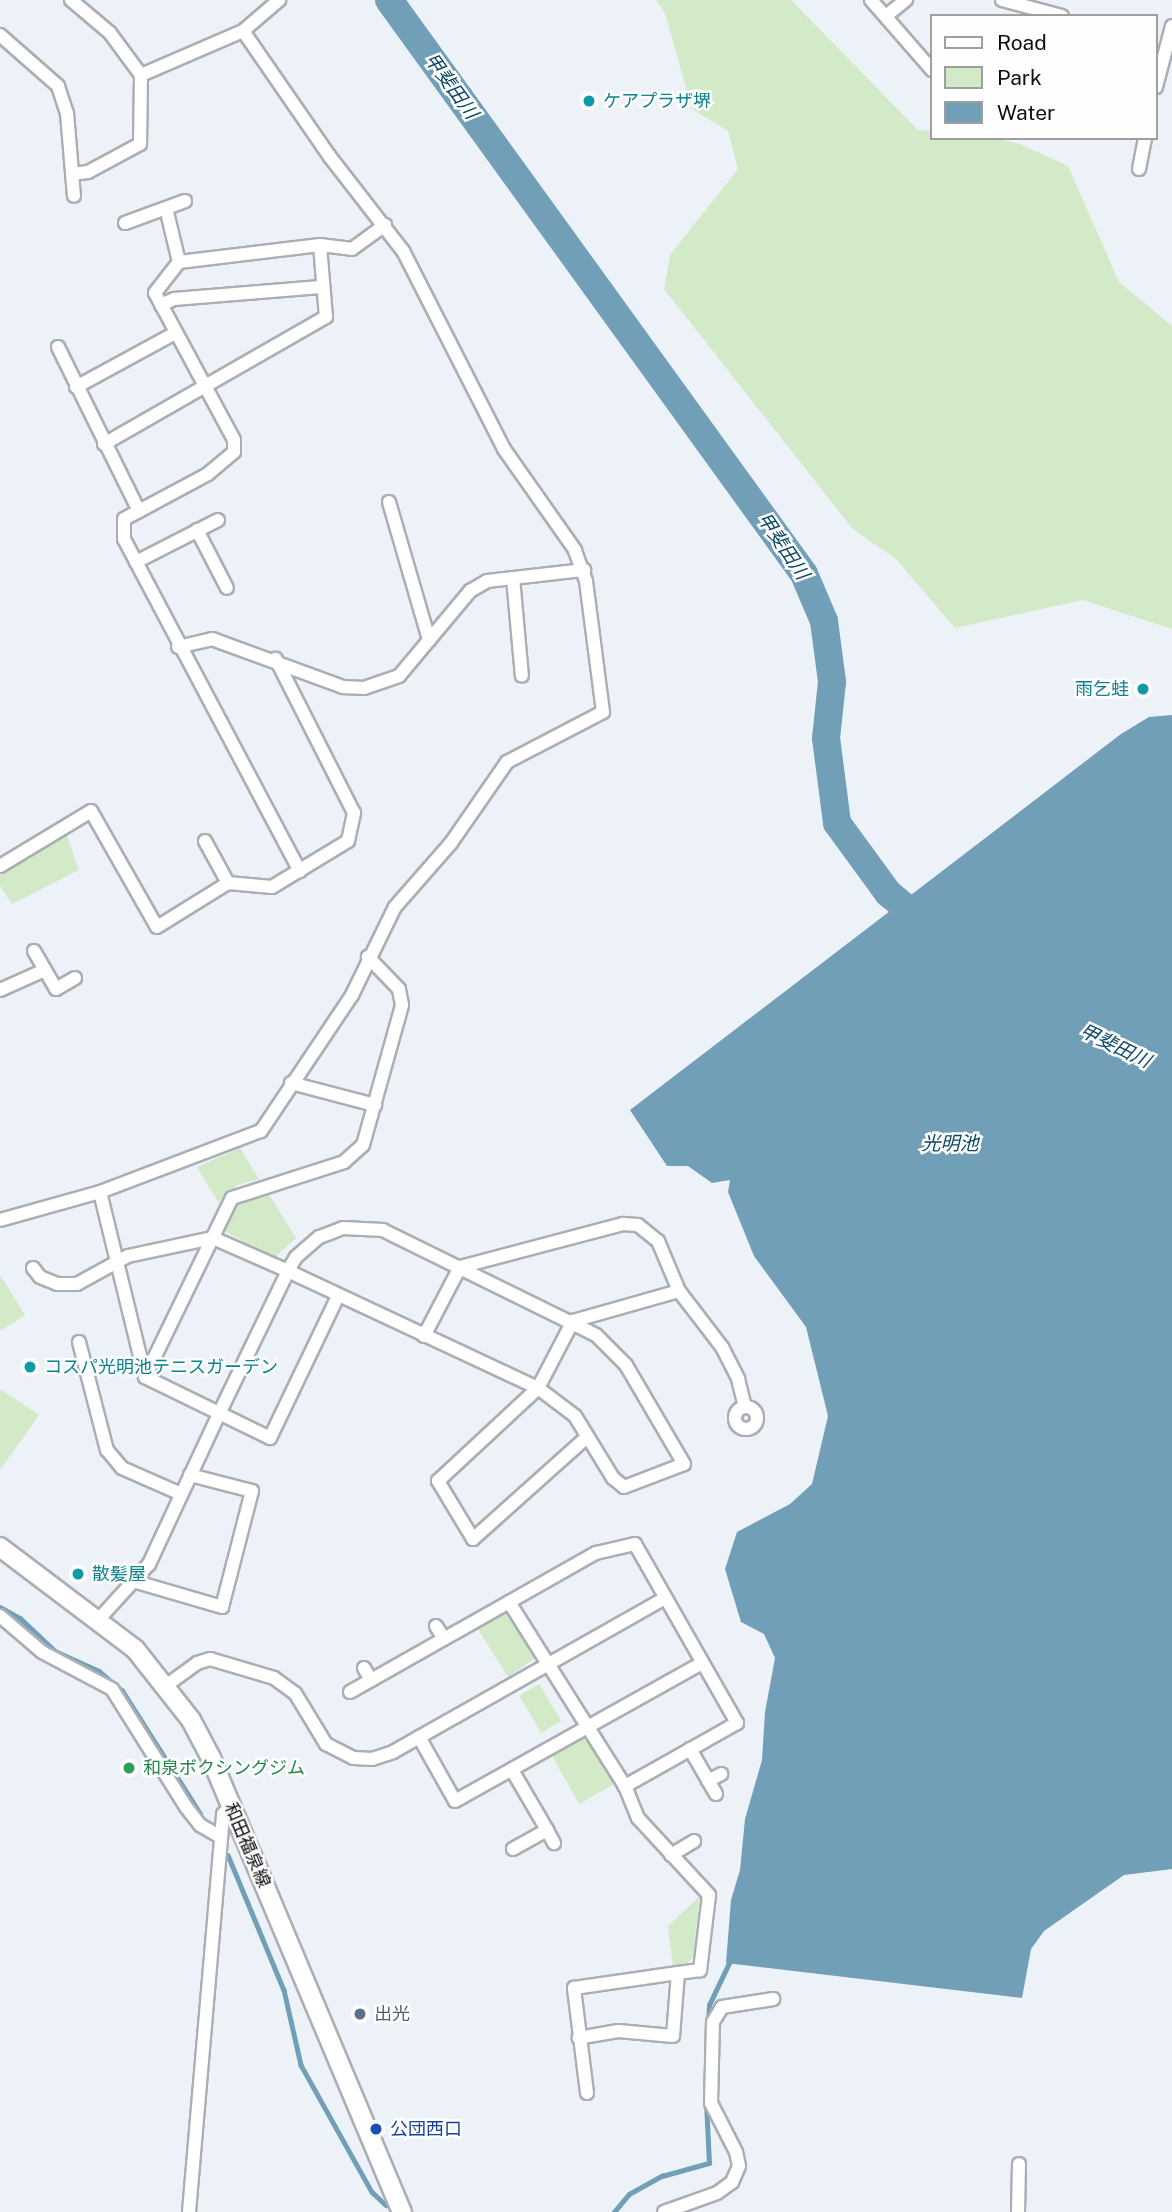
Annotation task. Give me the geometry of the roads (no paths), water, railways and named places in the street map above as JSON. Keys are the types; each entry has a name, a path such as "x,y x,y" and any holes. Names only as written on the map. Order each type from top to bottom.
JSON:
{"main road":[{"name":"和田福泉線","path":"0,1547 100,1618 167,1685 211,1758 402,2212"}],"street":[{"path":"71,0 110,33 141,75 140,144 88,172 72,174"},
{"path":"141,75 243,31 279,0"},
{"path":"871,0 930,68"},
{"path":"886,16 906,0"},
{"path":"1003,0 1055,14"},
{"path":"1158,72 1162,42 1172,26"},
{"path":"0,1220 100,1192 261,1130 352,995 368,957 395,906 451,843 507,762 603,712 584,570 575,550 504,450 426,292 384,225 330,157 243,31"},
{"path":"0,35 58,86 67,113 74,196"},
{"path":"1139,169 1145,140"},
{"path":"125,223 185,201"},
{"path":"166,208 179,262"},
{"path":"300,871 178,647 124,539 124,519 208,474 234,452 234,440 155,293 179,262 320,245 352,249 384,225"},
{"path":"104,444 326,317 321,287 320,245"},
{"path":"161,306 174,299 321,287"},
{"path":"76,387 175,333"},
{"path":"58,347 139,511"},
{"path":"389,502 429,640"},
{"path":"136,562 218,520"},
{"path":"197,530 228,588"},
{"path":"178,647 212,639 276,659 343,687 364,688 399,676 470,591 486,581 584,570"},
{"path":"513,578 523,676"},
{"path":"0,866 91,811 157,927 228,883 272,887 348,841 354,813 276,659"},
{"path":"205,841 228,883"},
{"path":"34,951 55,989 75,978"},
{"path":"145,1377 232,1198 355,1155 363,1145 402,1004 399,989 368,957"},
{"path":"0,990 45,970"},
{"path":"291,1083 375,1105"},
{"path":"100,1192 145,1377 270,1438 338,1296"},
{"path":"424,1336 460,1267 623,1224 651,1232 679,1291 722,1347 738,1379 745,1407"},
{"path":"33,1268 40,1277 67,1285 116,1263 213,1238 289,1271 538,1388 575,1416 624,1487 684,1464 626,1365 596,1335 573,1321 383,1230 356,1227 319,1237 296,1256 289,1271 219,1414 149,1564 100,1618"},
{"path":"587,1437 473,1539 438,1481 538,1388 573,1321 679,1291"},
{"path":"79,1342 107,1450 122,1468 181,1494"},
{"path":"134,1581 222,1607 252,1491 190,1475"},
{"path":"350,1692 596,1553 635,1544 737,1723 625,1786"},
{"path":"167,1685 197,1663 210,1659 283,1682 326,1744 354,1758 385,1756 666,1598"},
{"path":"509,1602 625,1786 638,1818 709,1895 699,1970 574,1988 587,2093"},
{"path":"0,1616 42,1652 112,1689 186,1807 200,1825 221,1837"},
{"path":"436,1626 444,1639"},
{"path":"419,1737 455,1801 702,1663"},
{"path":"364,1668 371,1681"},
{"path":"690,1749 716,1794"},
{"path":"512,1770 554,1843"},
{"path":"709,1781 721,1774"},
{"path":"189,2212 223,1814 231,1806"},
{"path":"513,1849 547,1830"},
{"path":"671,1855 694,1841"},
{"path":"579,2038 618,2031 673,2036 678,1973"},
{"path":"664,2212 717,2193 732,2182 739,2166 736,2152 711,2103 713,2022 722,2007 773,1999"},
{"path":"1018,2212 1019,2164"}],"water":[{"name":"光明池","path":"1172,715 1172,1869 1124,1875 1044,1931 1031,1949 1022,1998 726,1963 731,1900 740,1870 745,1819 762,1760 765,1712 775,1658 764,1634 741,1622 725,1569 737,1532 790,1504 812,1484 828,1416 806,1327 754,1256 728,1192 730,1180 712,1183 688,1166 667,1166 630,1110 1121,734 1149,717"}],"waterway":[{"name":"甲斐田川","path":"389,0 804,574 824,621 832,682 826,738 837,823 888,893 929,927"},
{"path":"0,1607 20,1618 55,1651 99,1671 122,1690 200,1813"},
{"path":"228,1855 284,1990 301,2065 372,2192 386,2205"},
{"path":"708,2021 709,2005 730,1961"},
{"path":"614,2212 629,2194 662,2176 709,2163 706,2103"}],"place":[{"name":"ケアプラザ堺","path":"589,101"},
{"name":"雨乞蛙","path":"1143,689"},
{"name":"コスパ光明池テニスガーデン","path":"30,1367"},
{"name":"散髪屋","path":"78,1574"},
{"name":"和泉ボクシングジム","path":"129,1768"},
{"name":"出光","path":"360,2014"},
{"name":"公団西口","path":"376,2129"}]}
